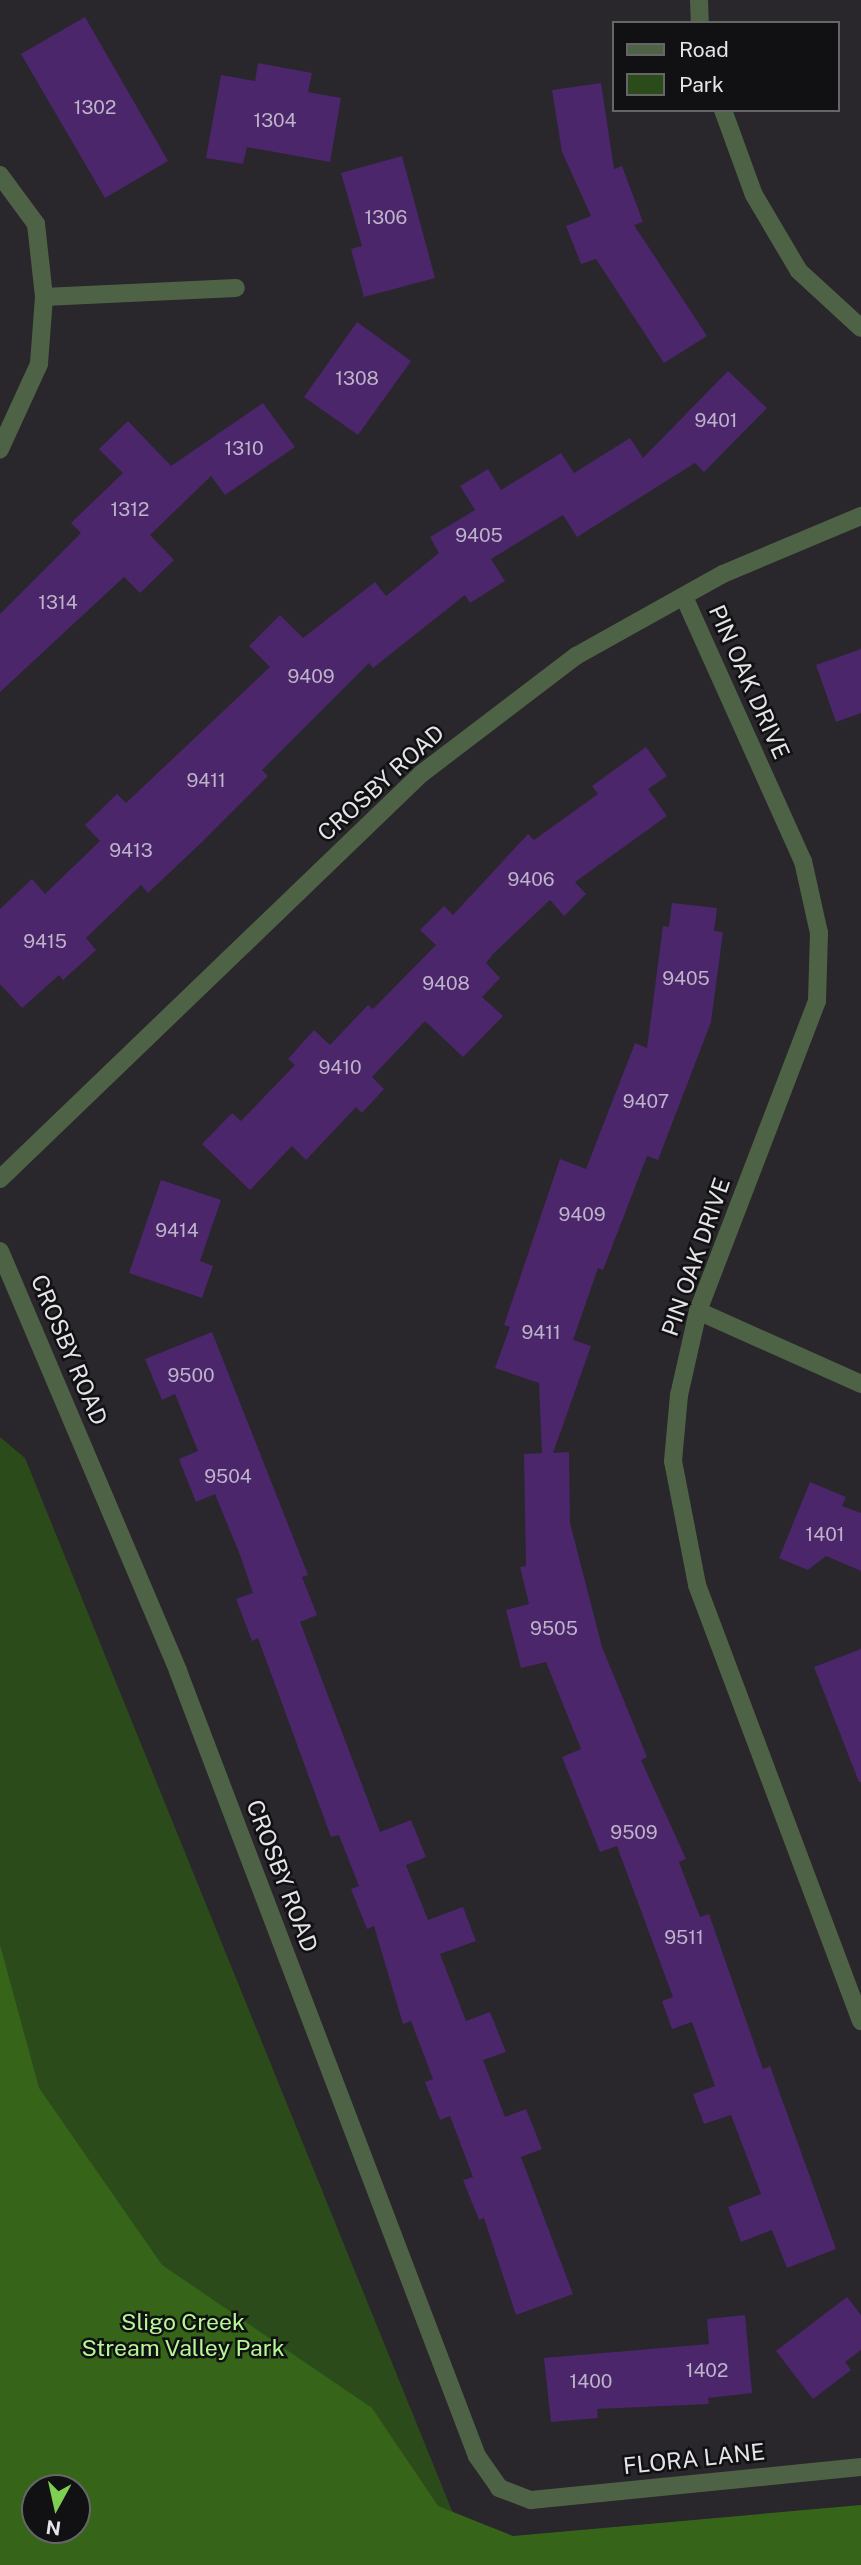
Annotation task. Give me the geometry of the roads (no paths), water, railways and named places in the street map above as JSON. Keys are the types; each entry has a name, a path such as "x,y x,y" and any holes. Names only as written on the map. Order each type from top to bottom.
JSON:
{"street":[{"path":"699,0 700,21"},
{"path":"724,112 754,195 799,271 861,328"},
{"path":"0,175 36,224 44,297 38,364 0,449"},
{"path":"44,297 236,288"},
{"name":"CROSBY ROAD","path":"0,1179 421,774 576,656 685,599 723,574 861,516"},
{"name":"PIN OAK DRIVE","path":"685,599 803,861 819,933 817,1000 698,1311 679,1395 673,1461 697,1585 861,2021"},
{"name":"CROSBY ROAD","path":"0,1251 178,1671 477,2456 499,2488 531,2500"},
{"path":"698,1311 861,1384"},
{"name":"FLORA LANE","path":"531,2500 861,2467"}],"park label":[{"name":"Sligo Creek Stream Valley Park","path":"183,2335"}]}
